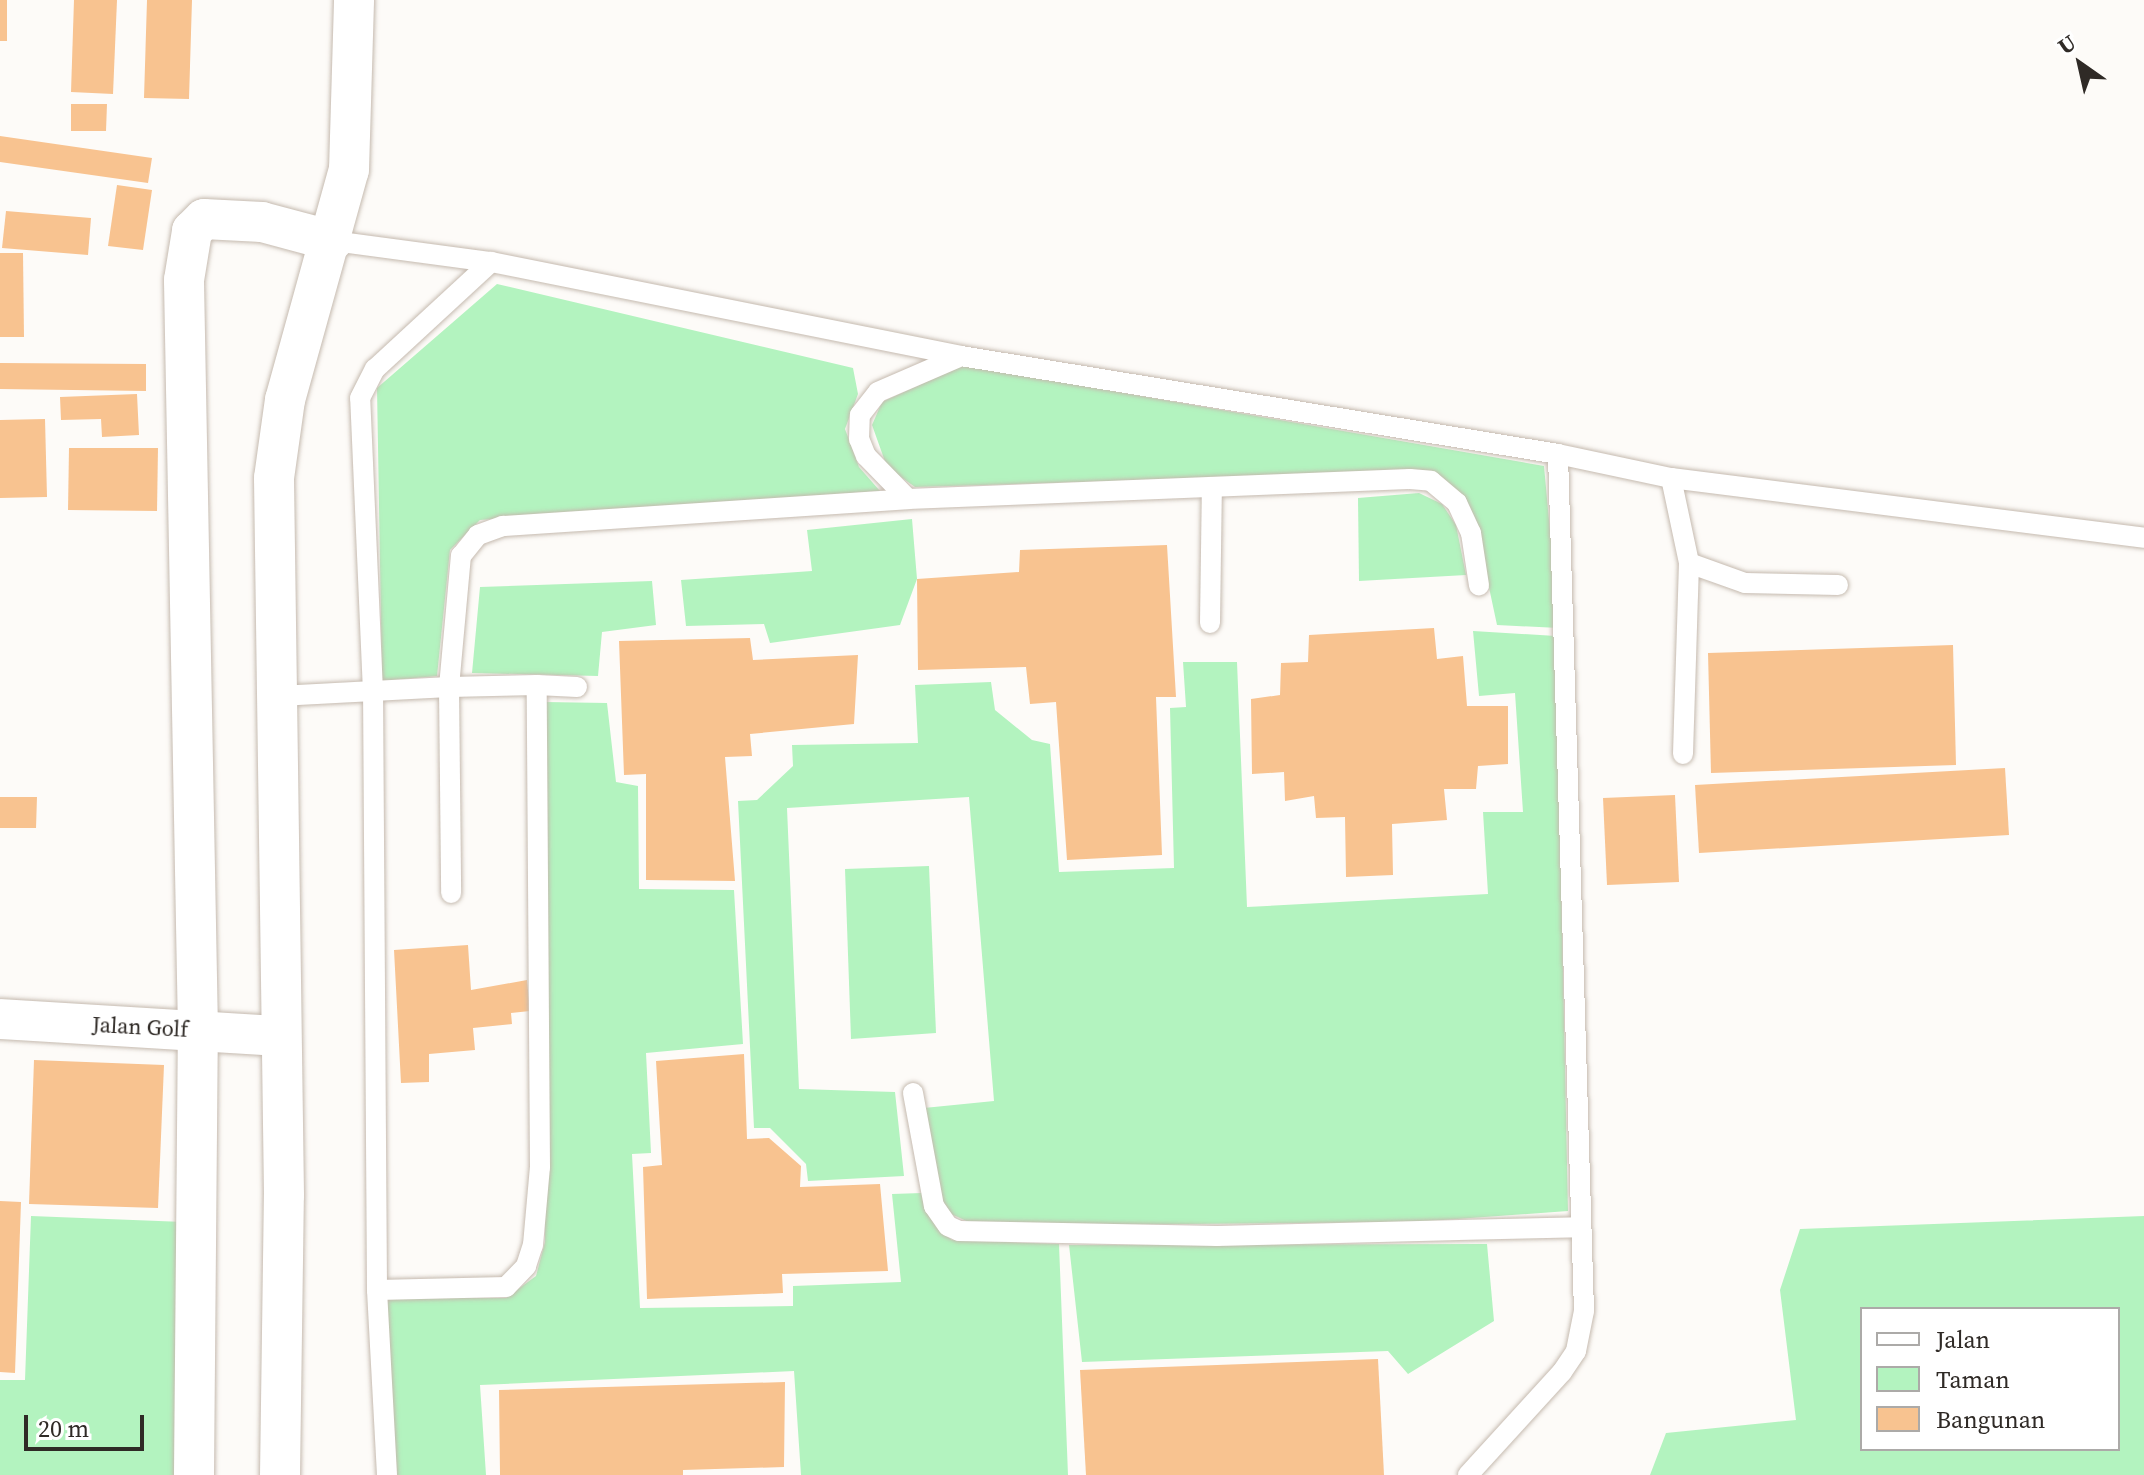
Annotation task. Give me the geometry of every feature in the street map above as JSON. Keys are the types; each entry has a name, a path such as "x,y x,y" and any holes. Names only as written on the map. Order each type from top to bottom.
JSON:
{"street":[{"path":"280,1475 279,696 274,478 285,400 333,241 349,170 354,0"},
{"path":"194,1475 198,1031 184,307 187,250 195,226 209,218 262,222 333,241"},
{"name":"Jalan Golf","path":"0,1019 280,1036"}],"lane":[{"path":"333,241 491,262 961,356 1558,454 1671,478 2144,538"},
{"path":"387,1475 377,1290 373,692 362,388 385,359 491,262"},
{"path":"908,499 866,456 859,439 860,415 878,392 961,356"},
{"path":"1468,1475 1576,1351 1585,1297 1580,1227 1558,454"},
{"path":"1671,478 1689,563 1683,754"},
{"path":"451,893 449,687 461,556 469,543 491,529 908,499 1431,481 1445,490 1465,517 1479,585"},
{"path":"1210,623 1212,487"},
{"path":"1689,563 1745,583 1838,585"},
{"path":"377,1290 506,1287 526,1266 533,1245 540,1167 537,685"},
{"path":"279,696 449,687 577,687"},
{"path":"913,1093 934,1206 948,1226 959,1231 1217,1236 1580,1227"}],"green space":[{"path":"497,284 853,368 858,394 845,429 859,467 880,491 480,520 450,550 437,676 382,681 377,388"},
{"path":"963,365 1544,466 1559,628 1497,625 1477,531 1417,472 915,487 887,467 872,425 882,402"},
{"path":"1419,493 1442,504 1456,525 1466,575 1359,581 1358,498"},
{"path":"912,519 917,579 900,625 770,643 764,624 686,626 681,580 812,571 807,530"},
{"path":"652,581 656,625 602,632 598,676 472,673 480,587"},
{"path":"1473,631 1556,636 1568,1211 1415,1222 1070,1225 971,1223 951,1214 938,1199 924,1108 994,1101 969,797 787,808 799,1089 895,1092 904,1176 808,1181 806,1164 770,1128 754,1128 738,801 757,800 793,766 792,745 918,743 915,685 991,682 995,710 1032,740 1050,744 1059,872 1174,868 1170,708 1186,707 1183,662 1237,662 1247,907 1488,894 1483,812 1523,812 1515,693 1479,696"},
{"path":"545,702 607,703 616,782 638,786 639,889 734,890 743,1044 646,1053 651,1153 632,1154 640,1308 793,1306 793,1286 901,1282 892,1194 922,1193 936,1227 952,1240 1059,1244 1068,1475 801,1475 794,1371 480,1385 486,1475 397,1475 384,1298 506,1298 536,1276 545,1242"},
{"path":"929,866 936,1033 851,1039 845,869"},
{"path":"31,1216 184,1222 184,1475 0,1475 0,1380 25,1380"},
{"path":"2144,1216 2144,1475 1650,1475 1666,1433 1796,1420 1780,1290 1800,1229"},
{"path":"1487,1244 1494,1321 1408,1374 1388,1351 1082,1362 1069,1245"}],"building":[{"path":"0,0 7,0 7,41 0,41"},
{"path":"74,0 117,0 113,94 71,92"},
{"path":"147,0 192,0 189,99 144,98"},
{"path":"71,104 107,104 106,131 71,131"},
{"path":"0,136 152,158 148,183 0,162"},
{"path":"117,185 152,190 143,250 108,246"},
{"path":"6,211 91,218 88,255 2,248"},
{"path":"0,253 23,253 24,337 0,337"},
{"path":"0,363 146,364 146,391 0,389"},
{"path":"137,394 139,435 102,437 101,419 61,420 60,397"},
{"path":"45,419 47,497 0,498 0,420"},
{"path":"69,448 158,448 157,511 68,510"},
{"path":"1167,545 1176,697 1156,697 1162,855 1067,860 1056,702 1030,704 1026,667 918,670 917,579 1019,572 1020,550"},
{"path":"1434,628 1437,659 1463,656 1467,706 1508,706 1508,764 1478,766 1476,789 1444,789 1447,820 1392,824 1393,875 1346,877 1345,817 1316,818 1314,796 1285,801 1284,772 1252,774 1251,699 1280,695 1281,663 1308,662 1309,635"},
{"path":"750,638 753,660 858,655 854,724 750,734 752,756 725,757 735,881 646,880 646,774 624,775 619,641"},
{"path":"1953,645 1956,765 1711,773 1708,653"},
{"path":"2005,768 2009,835 1699,853 1695,785"},
{"path":"1675,795 1679,882 1607,885 1603,798"},
{"path":"0,797 37,797 36,828 0,828"},
{"path":"468,945 471,990 527,980 530,1011 511,1013 512,1024 473,1028 475,1050 429,1054 429,1082 401,1083 394,950"},
{"path":"744,1054 747,1139 769,1138 801,1166 800,1187 880,1184 888,1271 782,1274 783,1293 647,1299 643,1167 662,1165 656,1061"},
{"path":"34,1060 164,1065 158,1208 29,1204"},
{"path":"0,1201 21,1202 15,1373 0,1372"},
{"path":"1378,1359 1384,1475 1086,1475 1080,1370"},
{"path":"785,1382 784,1467 683,1470 683,1475 500,1475 499,1390"}]}
